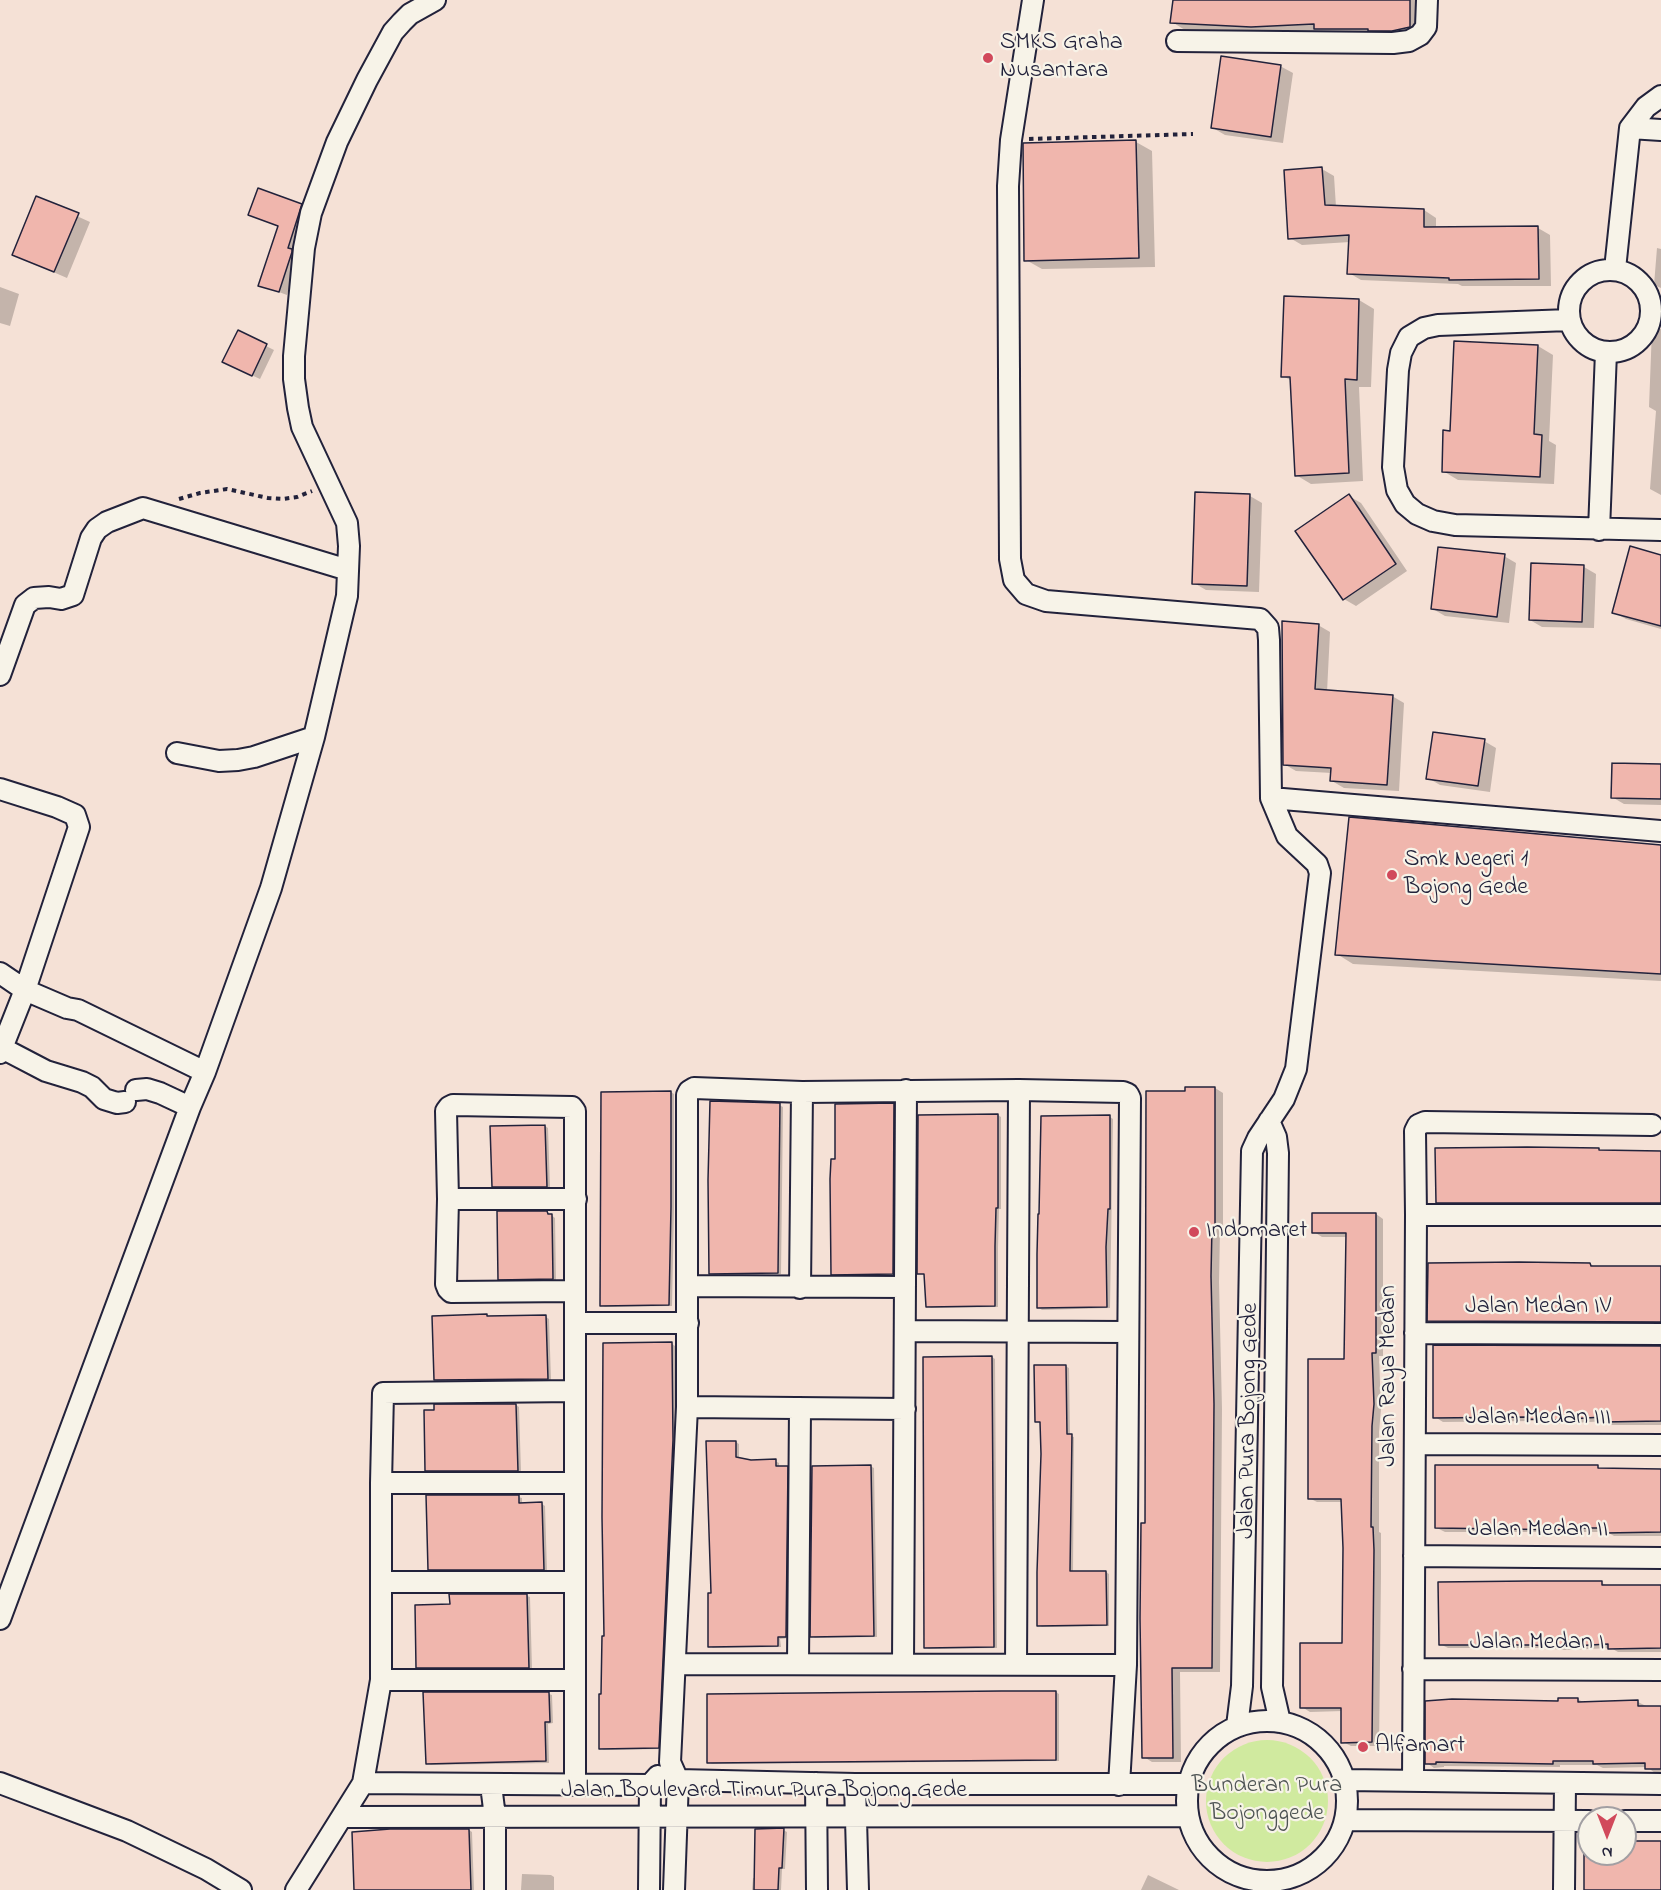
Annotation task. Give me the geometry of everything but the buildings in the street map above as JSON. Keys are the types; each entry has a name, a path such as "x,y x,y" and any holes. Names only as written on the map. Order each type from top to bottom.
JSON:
{"street":[{"path":"0,1619 205,1072 271,888 314,737 347,596 349,546 347,523 302,427 294,379 304,248 311,213 337,142 367,80 393,32 410,14 435,0"},
{"path":"1033,0 1011,140 1007,226 1010,559 1014,580 1026,594 1047,601 1260,619 1268,628 1269,640 1271,798 1287,836 1317,864 1320,873 1296,1069 1284,1099 1252,1151 1242,1686 1237,1726"},
{"path":"1177,40 1382,43 1409,41 1420,35 1426,27 1427,0"},
{"path":"1614,269 1630,128 1646,107 1661,96"},
{"path":"1630,128 1661,129"},
{"path":"1614,269 1631,274 1643,286 1656,318 1635,344 1621,351 1606,352 1589,347 1576,335 1569,320 1569,304 1574,289 1585,278 1599,271 1614,269"},
{"path":"1569,320 1438,325 1424,328 1409,337 1401,353 1398,370 1393,467 1396,490 1405,504 1417,514 1433,521 1455,525 1661,530"},
{"path":"1599,530 1606,352"},
{"path":"0,675 25,605 34,598 62,599 73,595 91,538 97,529 107,522 144,508 348,570"},
{"path":"177,753 219,761 238,760 314,737"},
{"path":"0,789 75,815 79,827 25,990 1,1050 46,1071 82,1082 92,1087 104,1099 117,1103 151,1090 190,1107"},
{"path":"1271,798 1661,831"},
{"path":"0,973 25,990 67,1008 78,1010 205,1072"},
{"path":"674,1890 678,1780 670,1762 687,1407 687,1095 694,1088 802,1092 1019,1090 1123,1092 1128,1094 1130,1098 1126,1665 1119,1785"},
{"path":"903,1664 906,1090"},
{"path":"1016,1665 1019,1090"},
{"path":"800,1288 802,1092"},
{"path":"575,1291 451,1292 448,1289 446,1284 448,1199 446,1111 449,1107 453,1105 568,1105 575,1111 576,1199 575,1785"},
{"name":"Jalan Pura Bojong Gede","path":"1269,1121 1276,1137 1278,1153 1272,1687 1280,1722"},
{"name":"Jalan Raya Medan","path":"1413,1781 1415,1131 1418,1125 1425,1122 1652,1125"},
{"path":"448,1199 576,1199"},
{"path":"1416,1215 1661,1215"},
{"path":"688,1286 905,1287"},
{"path":"575,1323 688,1323"},
{"path":"905,1331 1128,1332"},
{"name":"Jalan Medan IV","path":"1415,1333 1661,1334"},
{"path":"296,1890 363,1783 381,1680 383,1393 575,1391"},
{"path":"687,1407 905,1409"},
{"path":"798,1664 800,1408"},
{"name":"Jalan Medan III","path":"1415,1444 1661,1445"},
{"path":"381,1484 575,1484"},
{"name":"Jalan Medan II","path":"1414,1556 1661,1558"},
{"path":"381,1582 575,1582"},
{"path":"675,1664 1126,1665"},
{"name":"Jalan Medan I","path":"1413,1669 1661,1670"},
{"path":"381,1680 575,1680"},
{"path":"1258,1721 1280,1722 1302,1729 1321,1742 1335,1759 1345,1780 1348,1800 1345,1820 1331,1851 1304,1873 1271,1886 1234,1876 1205,1854 1187,1816 1187,1784 1197,1760 1214,1740 1237,1726 1258,1721"},
{"path":"649,1890 650,1785 670,1762"},
{"name":"Jalan Boulevard Timur Pura Bojong Gede","path":"363,1783 650,1785 678,1780 855,1784 1187,1784"},
{"path":"1345,1780 1661,1784"},
{"path":"0,1783 127,1831 206,1869 241,1890"},
{"path":"816,1783 817,1890"},
{"path":"1564,1890 1565,1783"},
{"path":"855,1784 858,1890"},
{"path":"492,1785 495,1817 495,1890"},
{"name":"Jalan Boulevard Timur Pura Bojong Gede","path":"342,1817 1187,1816"},
{"path":"1345,1820 1577,1821"},
{"path":"1637,1821 1661,1821"}],"path":[{"path":"1011,140 1193,134"},
{"path":"177,499 226,489 268,498 297,497 328,482"}],"green space":[{"name":"Bunderan Pura Bojonggede","path":"1267,1740 1290,1745 1310,1758 1323,1778 1328,1801 1323,1824 1310,1844 1290,1857 1267,1862 1244,1857 1224,1844 1211,1824 1206,1801 1211,1778 1224,1758 1244,1745"}],"place":[{"name":"SMKS Graha Nusantara","path":"988,58"},
{"name":"Smk Negeri 1 Bojong Gede","path":"1392,875"},
{"name":"Indomaret","path":"1194,1232"},
{"name":"Alfamart","path":"1363,1747"}]}
